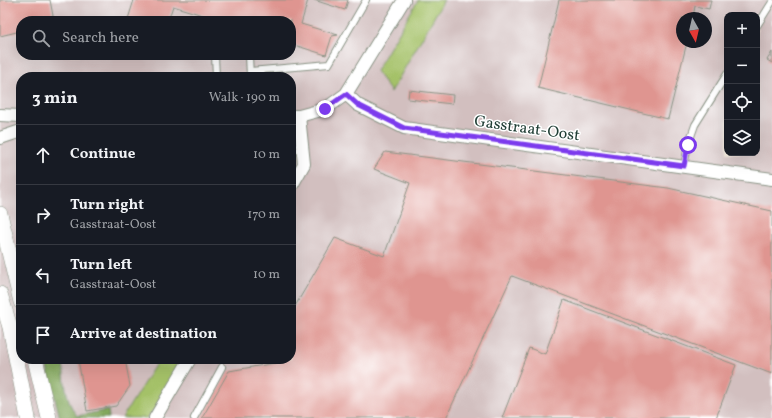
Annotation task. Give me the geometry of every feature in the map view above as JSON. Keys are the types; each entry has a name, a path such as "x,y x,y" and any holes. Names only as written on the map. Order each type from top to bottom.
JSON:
{"street":[{"path":"296,116 325,109 346,94 404,0"},
{"name":"Gasstraat-Oost","path":"346,94 358,105 404,128 772,179"},
{"path":"0,116 16,116"},
{"path":"296,121 304,164 296,178"},
{"path":"0,138 16,133"},
{"path":"0,214 16,281"},
{"path":"0,294 10,327 16,357"},
{"path":"17,364 28,418"},
{"path":"36,364 49,418"},
{"path":"156,417 187,364"}],"lane":[{"path":"266,72 329,64 366,0"},
{"path":"760,21 772,2"},
{"path":"215,60 216,72"},
{"path":"249,60 250,72"},
{"path":"684,166 688,145 695,125 724,79"},
{"path":"194,418 222,367"}],"shaded area":[{"path":"0,0 772,0 772,418 0,418"}],"green space":[{"path":"418,0 444,0 391,92 376,71"},
{"path":"296,139 297,140 298,159 296,163"},
{"path":"46,364 63,364 68,396 77,416 108,410 109,418 60,418"},
{"path":"156,364 182,364 159,404 147,418 122,418"}],"building":[{"path":"0,0 50,0 53,16 16,16 16,32 0,36"},
{"path":"134,0 308,0 301,24 338,35 332,36 326,55 296,46 296,16 206,16 173,6 170,16 129,16"},
{"path":"314,0 348,0 345,10"},
{"path":"559,0 711,0 709,9 695,6 694,12 676,12 676,48 686,48 668,119 538,88"},
{"path":"772,52 772,63 767,60"},
{"path":"409,90 453,95 452,104 408,99"},
{"path":"385,152 668,188 772,211 772,374 512,276 446,418 202,418 229,371 269,364 296,364 296,304 335,238 384,256 410,183 374,169"},
{"path":"564,300 736,365 716,418 502,418 529,348 545,354"},
{"path":"79,364 126,364 130,386 116,406 87,411"}],"route":[{"path":"325,109 346,94 358,105 404,128 684,166 688,145"}]}
